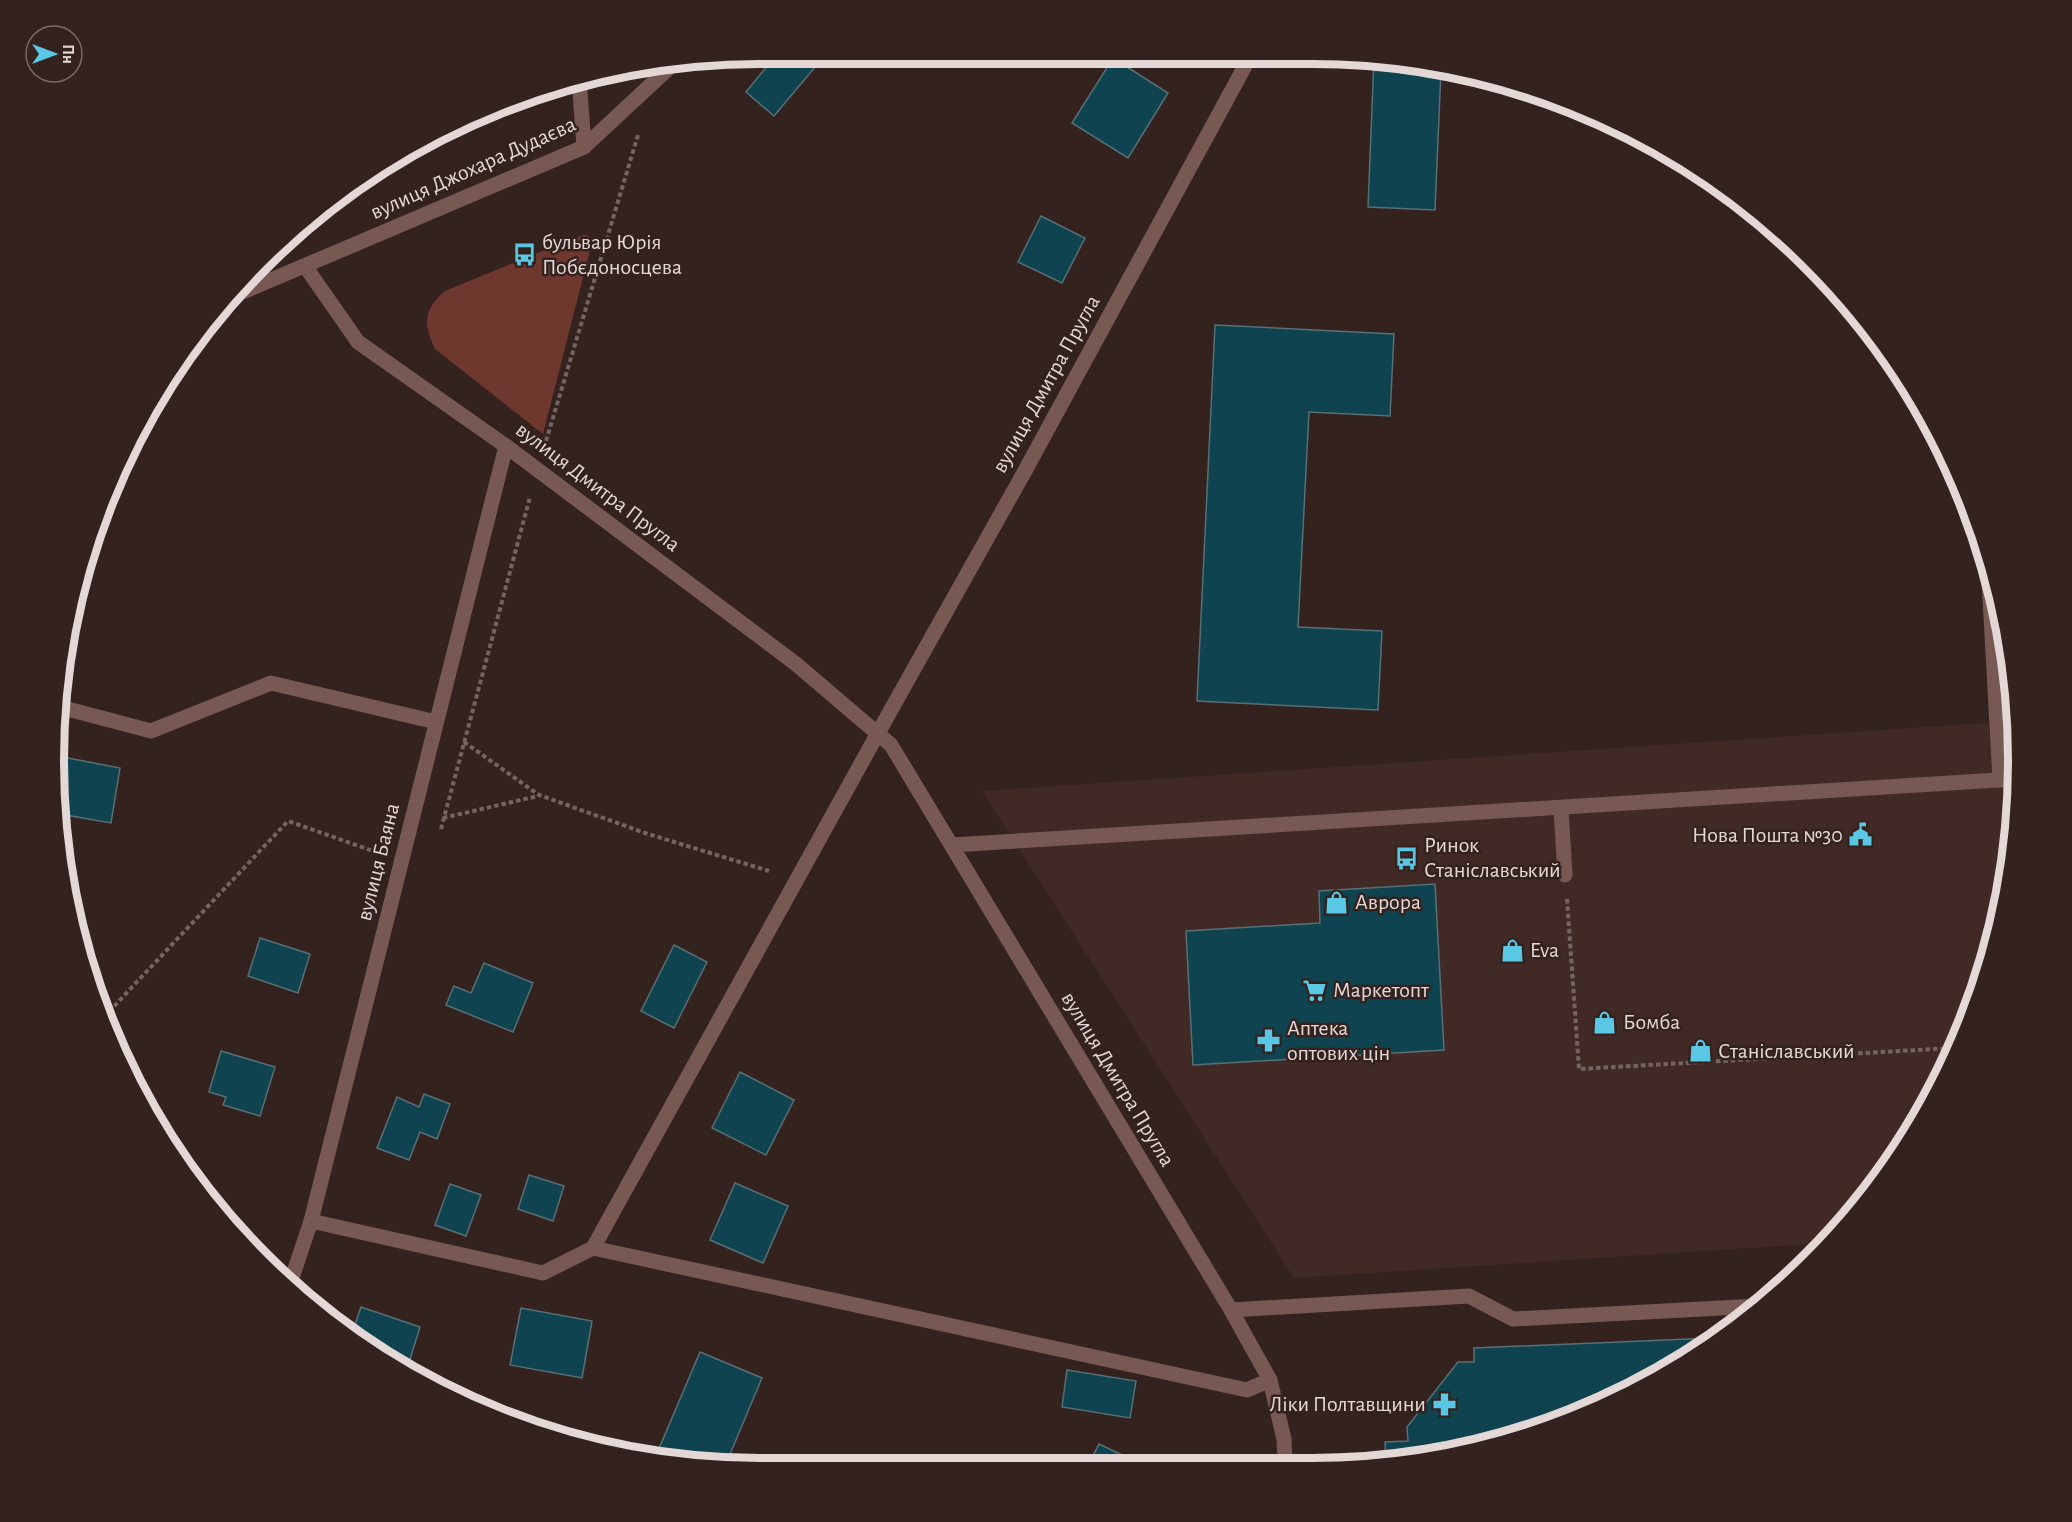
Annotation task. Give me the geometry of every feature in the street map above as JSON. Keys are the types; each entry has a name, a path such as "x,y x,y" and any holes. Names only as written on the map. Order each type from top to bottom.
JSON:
{"street":[{"name":"вулиця Дмитра Пругла","path":"878,733 1037,449 1246,64"},
{"name":"вулиця Джохара Дудаєва","path":"249,289 584,147 666,71"},
{"path":"580,88 584,147"},
{"name":"вулиця Дмитра Пругла","path":"305,266 358,342 506,446 796,664 891,745 1270,1380 1284,1439 1285,1458"},
{"name":"вулиця Баяна","path":"293,1276 311,1221 506,446"},
{"path":"951,845 2007,779 1993,622"},
{"path":"67,709 151,731 271,683 436,723"},
{"path":"311,1221 543,1273 593,1248 878,733"},
{"path":"1561,808 1565,875"},
{"path":"593,1248 1246,1390 1270,1380"},
{"path":"1230,1310 1468,1296 1513,1319 1744,1307"}],"path":[{"path":"438,840 537,470 642,124"},
{"path":"436,723 539,795 648,834 797,880"},
{"path":"410,826 539,795"},
{"path":"111,1010 288,821 401,861"},
{"path":"1565,875 1579,1069 1945,1048"}],"shaded area":[{"path":"585,235 589,236 589,254 543,434 435,349 428,332 427,318 432,305 445,291"},
{"path":"2006,722 2008,761 2002,852 1984,941 1971,985 1936,1069 1914,1109 1864,1185 1812,1244 1294,1278 982,791"}],"building":[{"path":"769,64 818,64 774,116 746,92"},
{"path":"1109,64 1122,64 1168,93 1128,158 1072,123"},
{"path":"1374,67 1441,77 1435,210 1368,207"},
{"path":"1041,216 1085,238 1062,283 1018,262"},
{"path":"1215,325 1394,334 1390,416 1309,412 1298,627 1382,631 1378,710 1197,701"},
{"path":"64,757 120,768 111,823 67,815"},
{"name":"Маркетопт","path":"1435,884 1444,1050 1193,1065 1186,931 1320,923 1319,891"},
{"path":"260,938 310,954 298,993 248,976"},
{"path":"674,945 707,962 674,1028 641,1011"},
{"path":"484,963 533,983 513,1032 446,1005 454,986 471,993"},
{"path":"221,1051 275,1067 260,1116 223,1105 226,1097 209,1092"},
{"path":"740,1072 794,1100 766,1155 712,1128"},
{"path":"424,1094 450,1104 437,1139 420,1132 409,1160 377,1148 397,1097 419,1107"},
{"path":"529,1175 564,1186 553,1221 518,1209"},
{"path":"735,1183 788,1206 763,1263 710,1240"},
{"path":"450,1184 481,1195 466,1236 435,1225"},
{"path":"361,1307 420,1327 409,1362 354,1326"},
{"path":"521,1308 592,1321 582,1378 510,1365"},
{"path":"1700,1339 1619,1386 1535,1421 1447,1444 1386,1453 1385,1442 1408,1441 1407,1427 1458,1362 1474,1362 1474,1348"},
{"path":"700,1352 762,1378 729,1457 658,1450"},
{"path":"1067,1370 1136,1381 1130,1418 1062,1407"},
{"path":"1099,1444 1128,1458 1092,1458"}],"place":[{"name":"бульвар Юрія Побєдоносцева","path":"524,255"},
{"name":"Нова Пошта №30","path":"1861,835"},
{"name":"Ринок Станіславський","path":"1406,858"},
{"name":"Аврора","path":"1337,902"},
{"name":"Eva","path":"1512,950"},
{"name":"Маркетопт","path":"1315,990"},
{"name":"Бомба","path":"1605,1022"},
{"name":"Аптека оптових цін","path":"1269,1041"},
{"name":"Станіславський","path":"1700,1051"},
{"name":"Ліки Полтавщини","path":"1444,1404"}]}
